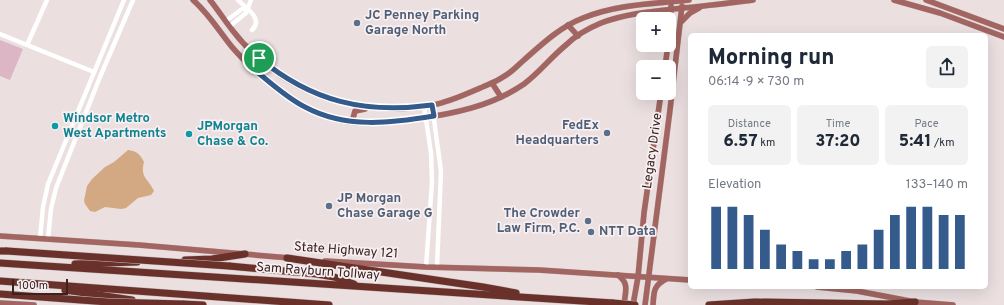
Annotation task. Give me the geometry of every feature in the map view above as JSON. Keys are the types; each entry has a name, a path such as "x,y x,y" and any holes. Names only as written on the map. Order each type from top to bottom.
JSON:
{"highway":[{"path":"0,250 229,266 316,274 334,277 364,287"},
{"path":"29,265 212,260 246,254"},
{"path":"287,258 483,287 543,299"},
{"name":"Sam Rayburn Tollway","path":"0,263 634,305"},
{"path":"0,281 165,305"},
{"path":"9,282 329,305"},
{"path":"0,294 108,302 203,305"},
{"path":"709,305 756,302 886,304 915,302"}],"main road":[{"path":"193,0 219,28 231,46 254,69 280,91 319,114 352,122 378,123 426,118 464,110 501,97 533,77 567,43 594,26 611,19 636,14"},
{"path":"210,0 240,40 280,75 322,96 360,106 385,108"},
{"name":"Legacy Drive","path":"645,305 683,0"},
{"path":"352,122 355,112 361,109 432,105 462,96 492,83 507,74 552,35 582,18 611,9 657,2 689,0"},
{"path":"648,12 753,0"},
{"path":"894,0 940,12 1004,37"},
{"path":"926,0 1004,29"},
{"path":"671,1 671,12"},
{"path":"681,23 690,12 707,6"},
{"path":"219,28 226,21"},
{"path":"568,25 578,36"},
{"path":"219,28 230,26"},
{"path":"254,69 259,58"},
{"path":"254,69 264,62"},
{"path":"492,83 501,97"},
{"name":"Legacy Drive","path":"634,305 644,213 660,100"},
{"name":"State Highway 121","path":"0,236 426,267 539,270 688,280"},
{"path":"618,275 623,279 626,286 624,305"},
{"path":"653,305 658,283 666,279"},
{"path":"833,289 915,302 953,305"},
{"path":"0,303 34,305"}],"street":[{"path":"27,45 47,0"},
{"path":"40,238 45,196 48,184 124,0"},
{"path":"48,239 53,198 98,82 133,0"},
{"path":"238,0 254,16 257,23 252,30"},
{"path":"230,26 246,13 250,0"},
{"path":"226,21 242,9 247,9"},
{"path":"0,34 94,72"},
{"path":"432,105 441,171 437,267"},
{"path":"424,106 431,153 432,182 426,267"},
{"path":"57,164 64,168"}],"shaded area":[{"path":"0,40 23,49 10,80 0,76"},
{"path":"128,150 138,153 141,157 144,162 143,171 145,178 154,191 151,195 138,198 126,208 121,209 105,207 95,212 90,211 84,201 87,186 105,167 114,162"}],"place":[{"name":"JC Penney Parking Garage North","path":"357,23"},
{"name":"Windsor Metro West Apartments","path":"55,126"},
{"name":"FedEx Headquarters","path":"607,133"},
{"name":"JPMorgan Chase & Co.","path":"189,134"},
{"name":"JP Morgan Chase Garage G","path":"329,206"},
{"name":"The Crowder Law Firm, P.C.","path":"588,221"},
{"name":"NTT Data","path":"591,232"}],"route":[{"path":"259,58 280,75 322,96 367,107 401,108 432,105 434,116 400,121 369,123 352,122 319,114 280,91 256,71 252,67 259,58"}]}
